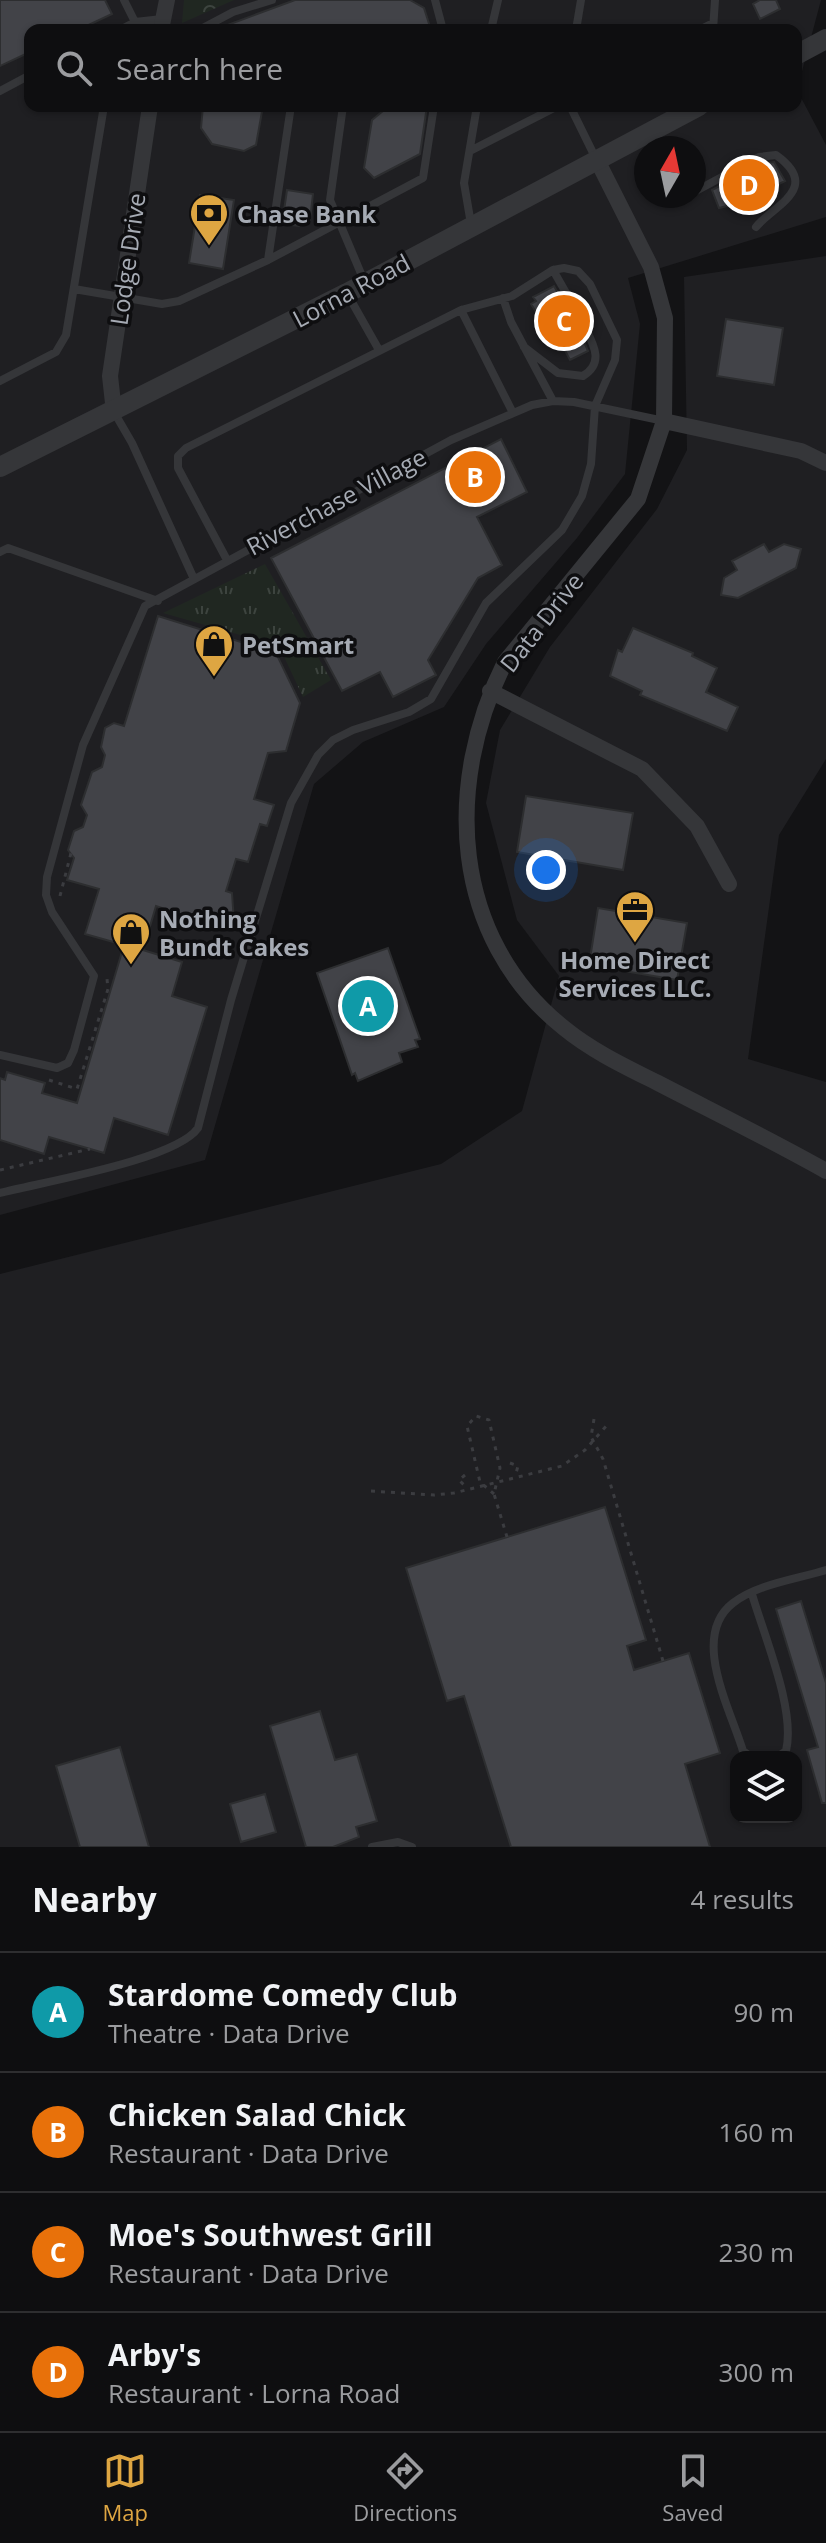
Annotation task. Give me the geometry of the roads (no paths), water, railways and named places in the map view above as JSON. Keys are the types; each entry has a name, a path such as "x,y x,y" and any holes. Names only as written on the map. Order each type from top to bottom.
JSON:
{"street":[{"path":"162,24 167,0"},
{"path":"802,52 826,39"},
{"name":"Lodge Drive","path":"114,412 110,376 149,112"},
{"name":"Lorna Road","path":"0,467 356,288 688,112"},
{"name":"Data Drive","path":"597,160 645,255 665,318 664,421 638,499 505,662 490,691 467,769 468,858 479,903 511,971 562,1027 599,1052 826,1171"},
{"path":"664,421 801,451 826,463"},
{"path":"490,691 642,769 697,826 729,884"}],"lane":[{"path":"124,0 135,22"},
{"path":"210,24 233,12 272,0"},
{"path":"435,0 441,24"},
{"path":"492,24 498,0"},
{"path":"577,24 581,0"},
{"path":"713,24 715,0"},
{"path":"131,24 153,24"},
{"path":"0,91 24,78"},
{"path":"0,381 56,352 62,344 103,112"},
{"path":"268,260 290,112"},
{"path":"342,112 330,185 356,288 379,350"},
{"path":"74,289 162,304 179,301 268,260 423,178 433,112"},
{"path":"471,225 464,183 476,112"},
{"path":"470,151 546,112"},
{"path":"573,112 597,160"},
{"path":"706,187 759,157 776,155 793,180 793,192 786,203 769,212 756,227"},
{"path":"0,1193 162,1152 191,1138 198,1128 231,1000 291,803 318,755 333,740 409,712 431,699 486,603 562,530 582,496 591,464 595,406 615,360 617,340 584,278 570,267 553,270 512,296 461,310 181,451 178,468 227,560"},
{"path":"553,270 573,305"},
{"path":"503,298 524,347 553,401"},
{"path":"461,310 513,413"},
{"path":"524,347 558,373 583,376 594,367 597,354 583,323"},
{"name":"Riverchase Village","path":"0,1055 57,1068 68,1063 74,1050 94,976 52,912 46,895 49,861 89,731 145,606 451,440 513,413 553,401 595,406 664,421"},
{"path":"114,412 132,443 194,579"},
{"path":"0,552 8,548 158,601"},
{"path":"743,1751 711,1648 715,1622 734,1602 826,1570"},
{"path":"752,1594 786,1714 789,1736 786,1751"},
{"path":"372,1847 398,1842 412,1847"}],"place":[{"name":"Arby's","path":"749,185"},
{"name":"Chase Bank","path":"209,247"},
{"name":"Moe's Southwest Grill","path":"564,321"},
{"name":"Chicken Salad Chick","path":"475,477"},
{"name":"PetSmart","path":"214,678"},
{"name":"Home Direct Services LLC.","path":"635,944"},
{"name":"Nothing Bundt Cakes","path":"131,966"},
{"name":"Stardome Comedy Club","path":"368,1006"}]}
